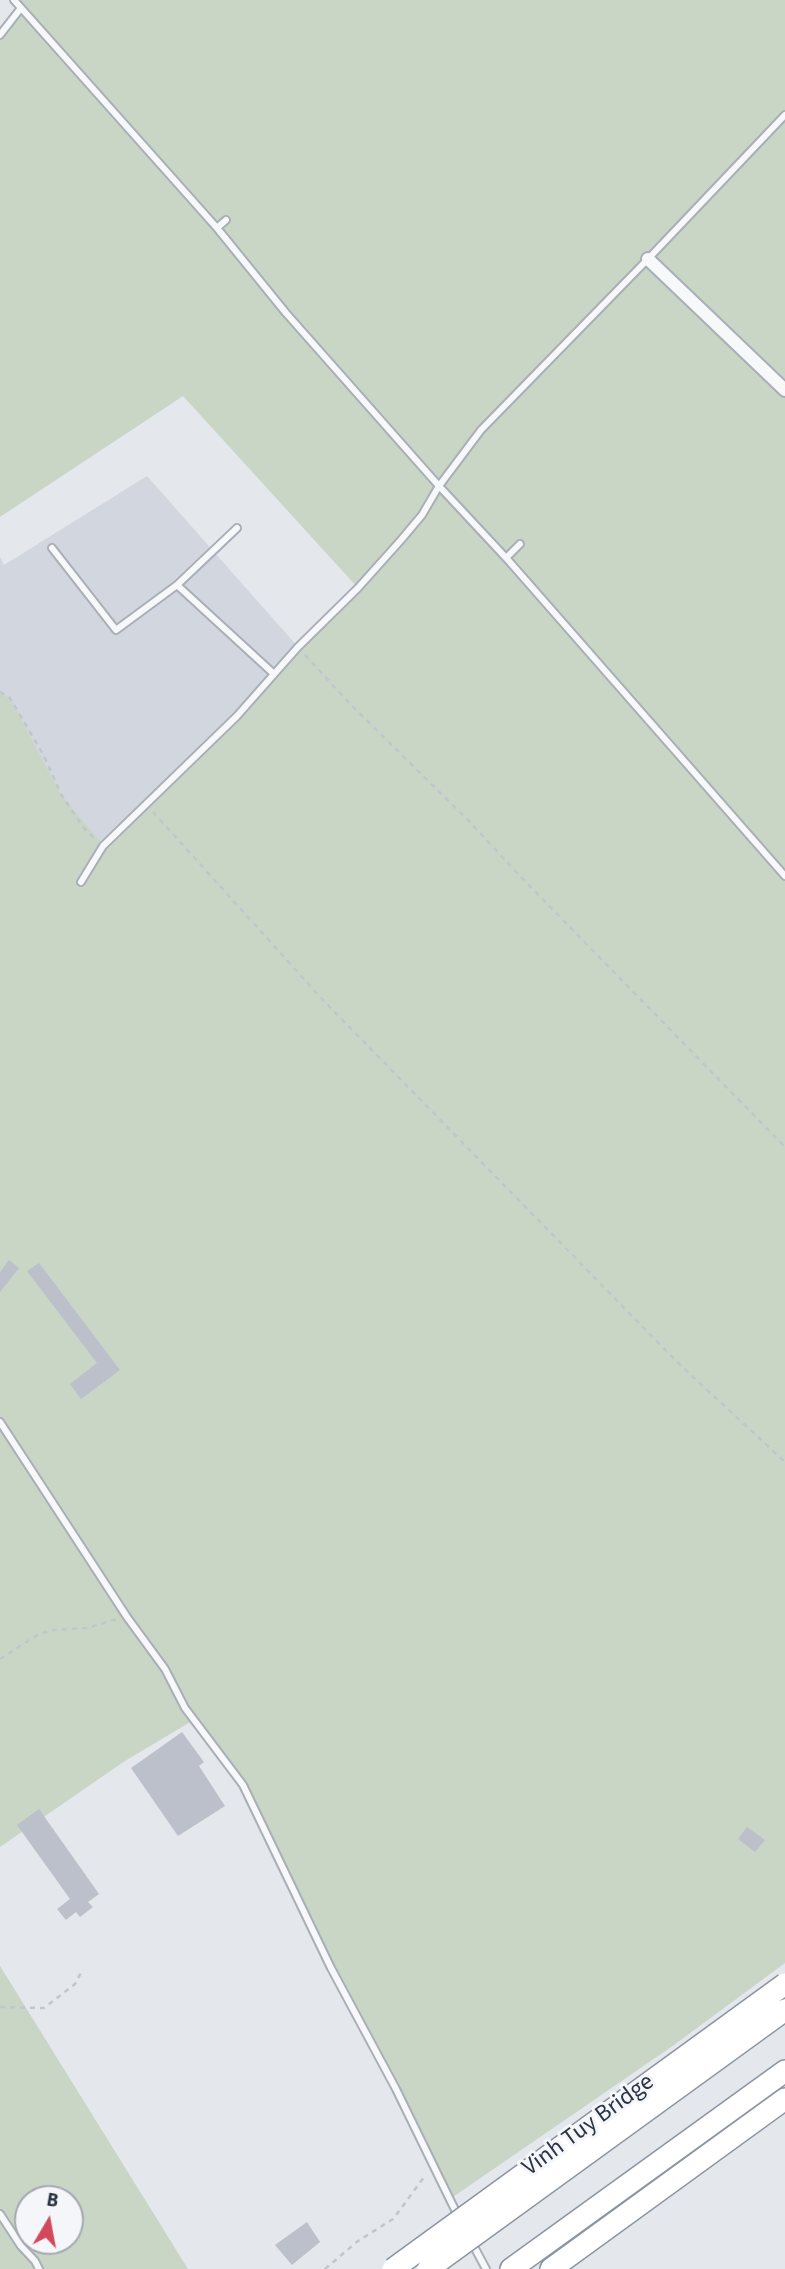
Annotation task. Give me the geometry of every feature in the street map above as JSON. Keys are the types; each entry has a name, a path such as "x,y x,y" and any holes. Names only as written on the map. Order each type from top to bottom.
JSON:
{"highway":[{"name":"Vinh Tuy Bridge","path":"393,2269 785,1984"},
{"name":"Vinh Tuy Bridge","path":"428,2269 785,2010"},
{"path":"511,2269 785,2071"},
{"path":"551,2269 785,2099"}],"street":[{"path":"648,259 785,390"}],"lane":[{"path":"14,0 217,229 286,313 506,558 785,876"},
{"path":"0,35 22,8"},
{"path":"81,882 103,846 237,716 298,647 358,588 401,540 422,515 439,486 481,430 785,115"},
{"path":"217,229 226,220"},
{"path":"52,548 117,630 177,585 237,528"},
{"path":"506,558 520,544"},
{"path":"177,585 274,674"},
{"path":"0,1422 127,1617 165,1669 185,1708 243,1785 331,1968 380,2057 462,2222"},
{"path":"563,2269 785,2108"},
{"path":"0,2214 39,2269"},
{"path":"468,2234 486,2269"}],"path":[{"path":"298,647 352,706 467,819 517,874 785,1147"},
{"path":"0,692 10,698 44,756 61,794 83,827 103,846"},
{"path":"147,805 331,1009 677,1362 785,1462"},
{"path":"0,1659 39,1634 51,1630 87,1628 127,1617"},
{"path":"0,2007 44,2008 75,1984 83,1969"},
{"path":"325,2269 358,2241 393,2219 420,2180 436,2168"}],"shaded area":[{"path":"147,476 298,647 103,846 61,794 10,699 0,694 0,557 4,565"}],"green space":[{"path":"14,0 785,0 785,1963 674,2045 450,2199 243,1785 197,1718 125,1761 0,1847 0,694 10,698 61,794 103,845 147,805 358,588 183,396 0,517 0,35 21,9"},
{"path":"0,1966 188,2269 0,2269"}],"building":[{"path":"9,1260 19,1268 0,1292 0,1272"},
{"path":"39,1263 120,1370 81,1399 70,1384 97,1363 27,1271"},
{"path":"182,1732 204,1762 199,1766 225,1806 178,1836 131,1768"},
{"path":"39,1809 99,1894 88,1902 93,1907 80,1917 76,1912 66,1920 57,1909 70,1899 17,1825"},
{"path":"747,1827 765,1840 755,1852 738,1839"},
{"path":"307,2222 320,2242 292,2265 275,2245"}]}
